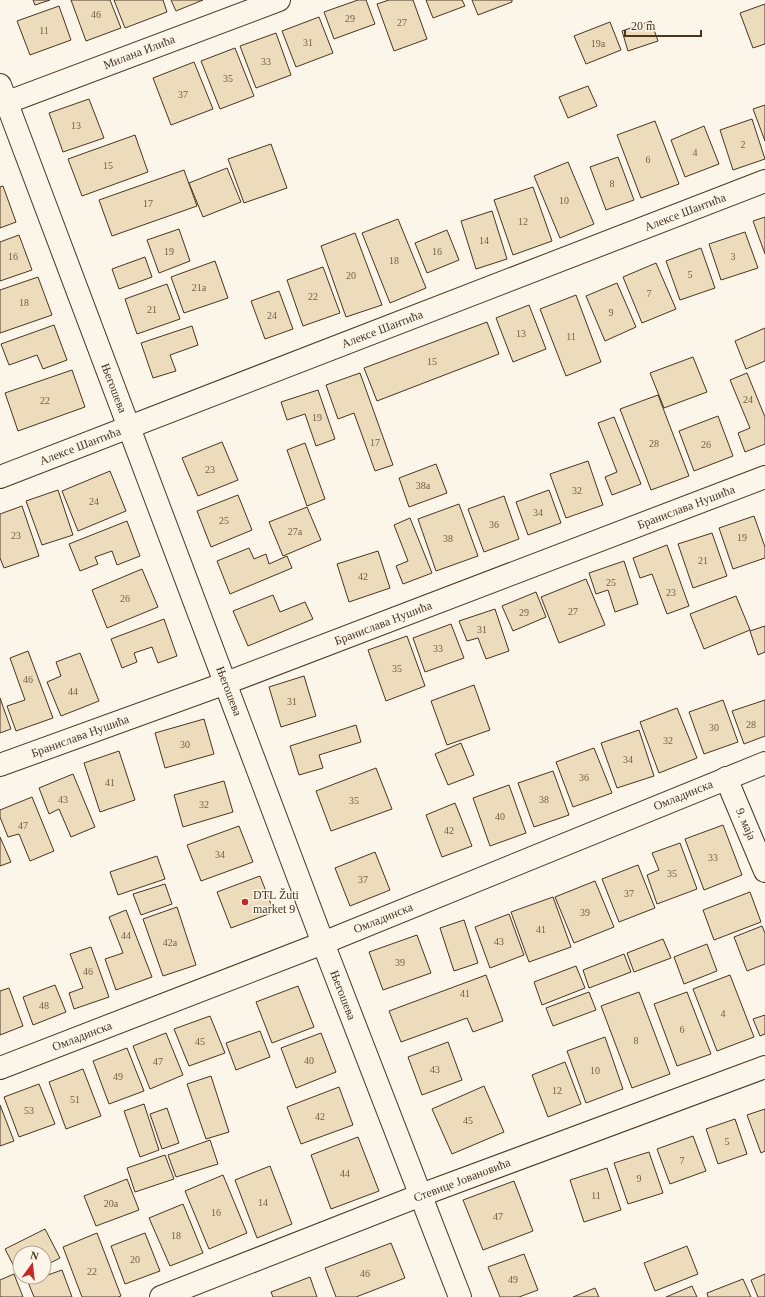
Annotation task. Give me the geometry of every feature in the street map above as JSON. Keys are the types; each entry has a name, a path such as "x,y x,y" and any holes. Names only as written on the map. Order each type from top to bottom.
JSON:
{"street":[{"name":"Милана Илића","path":"2,97 279,0"},
{"name":"Његошева","path":"2,97 226,683 322,943 460,1297"},
{"name":"Алексе Шантића","path":"0,477 765,181"},
{"name":"Бранислава Нушића","path":"0,765 226,683 765,477"},
{"name":"Омладинска","path":"0,1068 322,943 765,763"},
{"name":"9. маја","path":"726,778 765,871"},
{"name":"Стевице Јовановића","path":"161,1297 421,1195 765,1067"}],"building":[{"path":"33,0 50,0 35,5"},
{"path":"71,0 110,0 121,28 86,41"},
{"path":"114,0 163,0 167,12 125,28"},
{"path":"171,0 203,0 176,11"},
{"path":"358,0 366,0 375,24 334,39 324,12"},
{"path":"389,0 413,0 427,39 394,51 377,4"},
{"path":"426,0 462,0 465,6 433,18"},
{"path":"472,0 512,0 512,2 478,15"},
{"path":"765,4 765,44 753,48 740,13"},
{"path":"59,6 71,40 30,55 17,21"},
{"path":"319,17 333,53 296,67 282,31"},
{"path":"651,21 658,41 628,51 622,31"},
{"path":"610,22 621,50 586,64 574,36"},
{"path":"276,33 291,75 256,88 240,46"},
{"path":"235,48 254,96 220,109 201,61"},
{"path":"194,62 213,109 171,125 153,78"},
{"path":"588,86 597,106 568,118 559,97"},
{"path":"89,99 104,138 63,152 49,113"},
{"path":"765,105 765,141 753,109"},
{"path":"752,119 765,159 733,170 720,130"},
{"path":"655,121 679,184 641,198 617,135"},
{"path":"704,126 719,164 685,177 671,140"},
{"path":"135,135 148,172 82,196 68,159"},
{"path":"271,144 287,188 244,203 228,159"},
{"path":"618,157 634,200 606,210 590,167"},
{"path":"568,162 594,224 560,238 534,176"},
{"path":"227,168 241,202 203,217 189,183"},
{"path":"184,170 197,206 112,236 99,200"},
{"path":"3,186 16,222 0,228 0,187"},
{"path":"533,187 552,241 513,255 494,200"},
{"path":"492,211 507,259 476,269 461,221"},
{"path":"765,217 765,254 753,221"},
{"path":"398,219 426,288 390,303 362,233"},
{"path":"179,229 190,261 159,273 147,240"},
{"path":"447,230 459,260 427,273 415,243"},
{"path":"745,232 758,268 721,280 709,244"},
{"path":"355,233 382,305 346,317 321,246"},
{"path":"19,235 32,270 0,281 0,242"},
{"path":"701,248 715,288 680,300 666,261"},
{"path":"145,257 152,277 119,289 112,269"},
{"path":"215,261 228,298 184,313 171,277"},
{"path":"656,263 676,309 642,323 623,277"},
{"path":"323,267 340,313 303,326 287,280"},
{"path":"38,277 52,315 0,333 0,290"},
{"path":"617,283 636,327 605,341 586,296"},
{"path":"167,284 180,319 137,334 125,299"},
{"path":"279,291 293,329 265,339 251,301"},
{"path":"576,295 601,362 566,376 540,309"},
{"path":"529,305 546,349 513,362 496,318"},
{"path":"487,322 499,354 377,401 364,368"},
{"path":"54,325 67,360 43,369 37,355 9,365 1,344"},
{"path":"192,326 198,345 170,355 176,371 153,378 141,343"},
{"path":"765,328 765,361 746,369 735,341"},
{"path":"693,357 707,392 664,408 650,373"},
{"path":"72,370 85,407 18,431 5,393"},
{"path":"360,373 393,465 375,471 354,413 338,419 326,385"},
{"path":"747,373 765,417 765,444 745,452 738,433 750,428 730,380"},
{"path":"318,390 335,439 316,446 305,414 287,420 281,402"},
{"path":"658,395 689,476 651,490 620,409"},
{"path":"718,416 733,456 694,471 679,431"},
{"path":"614,417 641,484 612,495 605,477 617,472 598,423"},
{"path":"222,442 238,480 198,496 182,458"},
{"path":"305,443 325,499 307,506 287,450"},
{"path":"588,461 603,505 566,518 550,474"},
{"path":"436,464 447,493 409,507 399,478"},
{"path":"110,471 126,511 78,531 62,491"},
{"path":"58,490 73,535 42,545 26,501"},
{"path":"549,490 561,523 528,535 516,502"},
{"path":"238,495 252,530 211,547 197,511"},
{"path":"504,496 519,539 484,552 468,509"},
{"path":"459,504 478,556 436,571 418,519"},
{"path":"22,506 39,556 4,568 0,558 0,514"},
{"path":"307,507 321,540 283,556 269,522"},
{"path":"754,516 765,547 765,558 733,569 719,528"},
{"path":"410,518 432,573 403,584 396,566 408,561 394,525"},
{"path":"127,521 140,556 117,565 112,551 95,557 98,564 80,571 69,544"},
{"path":"712,533 727,576 693,588 678,544"},
{"path":"667,545 689,606 667,614 652,574 640,578 633,558"},
{"path":"249,548 254,559 266,554 269,564 287,556 292,568 230,594 217,561"},
{"path":"378,551 390,588 349,602 337,564"},
{"path":"624,561 638,604 615,612 608,590 596,594 589,573"},
{"path":"142,569 158,607 107,628 92,590"},
{"path":"586,579 605,625 559,643 541,597"},
{"path":"536,592 546,617 513,631 502,606"},
{"path":"273,595 280,612 305,602 313,619 248,646 233,611"},
{"path":"736,596 750,630 704,649 690,614"},
{"path":"495,609 509,651 486,659 478,638 467,641 459,621"},
{"path":"164,619 177,656 158,663 152,647 134,653 137,662 122,668 111,639"},
{"path":"451,624 464,658 425,672 413,638"},
{"path":"765,626 765,652 758,655 750,631"},
{"path":"407,636 425,686 386,701 368,650"},
{"path":"28,651 53,718 16,731 7,706 25,700 10,658"},
{"path":"80,653 99,701 61,716 47,682 61,676 56,662"},
{"path":"304,676 316,716 281,727 269,687"},
{"path":"474,685 490,730 447,745 431,701"},
{"path":"0,698 11,729 0,733"},
{"path":"723,700 738,742 704,754 689,712"},
{"path":"765,700 765,736 744,744 732,711"},
{"path":"677,708 697,758 659,773 640,722"},
{"path":"204,719 214,754 165,768 155,733"},
{"path":"356,725 361,742 319,755 323,768 299,775 290,746"},
{"path":"639,730 654,776 617,788 601,743"},
{"path":"461,743 474,775 448,785 435,754"},
{"path":"594,748 612,793 573,807 556,762"},
{"path":"119,751 135,800 100,812 84,763"},
{"path":"376,768 392,809 331,831 316,791"},
{"path":"553,771 569,815 534,827 518,783"},
{"path":"73,774 95,827 71,837 59,809 49,814 39,788"},
{"path":"224,781 233,812 183,827 174,795"},
{"path":"509,785 526,833 490,846 473,798"},
{"path":"32,797 54,851 30,861 19,834 8,837 0,817 0,810"},
{"path":"455,803 472,846 442,857 426,815"},
{"path":"723,825 742,875 704,890 685,839"},
{"path":"239,826 253,862 201,881 187,845"},
{"path":"0,837 11,862 0,866"},
{"path":"680,843 697,889 657,904 647,875 659,870 652,853"},
{"path":"375,852 390,890 350,906 335,868"},
{"path":"157,856 165,879 118,895 110,872"},
{"path":"638,865 655,908 619,922 602,879"},
{"name":"DTL Žuti market 9","path":"260,876 274,912 231,928 217,892"},
{"path":"595,881 614,927 574,943 555,897"},
{"path":"165,884 172,904 141,915 133,894"},
{"path":"750,892 761,922 714,940 703,910"},
{"path":"553,897 571,947 529,962 511,912"},
{"path":"177,907 196,965 163,976 143,919"},
{"path":"126,910 152,977 116,990 105,959 123,953 109,917"},
{"path":"509,914 524,955 490,968 475,927"},
{"path":"464,920 478,963 454,971 440,928"},
{"path":"762,926 765,933 765,964 747,971 734,937"},
{"path":"417,935 431,973 383,990 369,952"},
{"path":"663,939 671,958 634,972 627,953"},
{"path":"707,944 717,971 684,984 674,957"},
{"path":"91,947 109,997 74,1009 69,993 83,988 70,954"},
{"path":"624,954 631,972 589,988 583,970"},
{"path":"576,966 585,988 542,1005 534,982"},
{"path":"486,975 503,1021 473,1032 467,1018 401,1042 389,1011"},
{"path":"730,975 754,1037 717,1051 693,989"},
{"path":"55,985 66,1012 33,1025 23,997"},
{"path":"298,986 314,1027 272,1043 256,1002"},
{"path":"9,988 23,1026 0,1035 0,991"},
{"path":"589,992 596,1010 553,1026 546,1008"},
{"path":"639,992 670,1074 632,1088 601,1006"},
{"path":"687,992 711,1054 677,1066 654,1004"},
{"path":"765,1015 765,1034 760,1036 753,1019"},
{"path":"210,1016 225,1053 189,1066 174,1029"},
{"path":"260,1031 270,1057 236,1070 226,1043"},
{"path":"166,1033 183,1075 150,1089 133,1046"},
{"path":"321,1033 336,1072 296,1088 281,1048"},
{"path":"605,1037 623,1089 586,1103 567,1051"},
{"path":"448,1042 462,1080 422,1095 408,1057"},
{"path":"127,1048 144,1091 109,1104 93,1061"},
{"path":"565,1062 581,1104 548,1117 532,1075"},
{"path":"83,1069 101,1116 66,1129 49,1082"},
{"path":"211,1076 229,1132 206,1139 187,1084"},
{"path":"39,1084 55,1124 19,1137 4,1097"},
{"path":"484,1086 504,1132 452,1154 432,1109"},
{"path":"339,1087 353,1125 301,1144 287,1107"},
{"path":"144,1104 159,1150 140,1157 124,1111"},
{"path":"0,1105 14,1141 0,1146"},
{"path":"167,1108 179,1143 162,1149 150,1114"},
{"path":"765,1109 765,1151 761,1153 747,1115"},
{"path":"735,1119 747,1154 718,1164 706,1129"},
{"path":"693,1136 706,1171 670,1184 657,1149"},
{"path":"358,1137 379,1191 331,1209 311,1155"},
{"path":"210,1140 218,1164 176,1177 168,1155"},
{"path":"649,1152 663,1193 628,1204 614,1163"},
{"path":"165,1155 174,1179 135,1192 127,1168"},
{"path":"270,1166 292,1224 257,1238 235,1180"},
{"path":"607,1168 621,1210 584,1222 570,1180"},
{"path":"223,1175 247,1233 209,1249 185,1191"},
{"path":"127,1179 139,1210 96,1226 84,1196"},
{"path":"514,1181 533,1231 483,1250 463,1200"},
{"path":"183,1204 203,1253 170,1266 149,1218"},
{"path":"45,1229 60,1258 52,1262 52,1245 13,1245"},
{"path":"97,1233 121,1296 82,1297 63,1247"},
{"path":"145,1233 160,1271 125,1284 111,1246"},
{"path":"391,1243 405,1278 356,1297 336,1297 325,1268"},
{"path":"12,1246 12,1263 5,1249"},
{"path":"687,1246 698,1274 655,1291 644,1263"},
{"path":"524,1254 538,1290 519,1297 500,1297 488,1267"},
{"path":"62,1270 72,1297 34,1297 29,1285 52,1285 52,1274"},
{"path":"765,1274 765,1297 758,1297 751,1280"},
{"path":"12,1275 12,1285 18,1285 23,1297 0,1297 0,1280"},
{"path":"310,1277 317,1297 273,1297 271,1292"},
{"path":"743,1279 751,1297 708,1297 707,1293"},
{"path":"692,1286 697,1297 666,1297"},
{"path":"595,1288 599,1297 573,1297"}],"place":[{"name":"DTL Žuti market 9","path":"245,902"}]}
